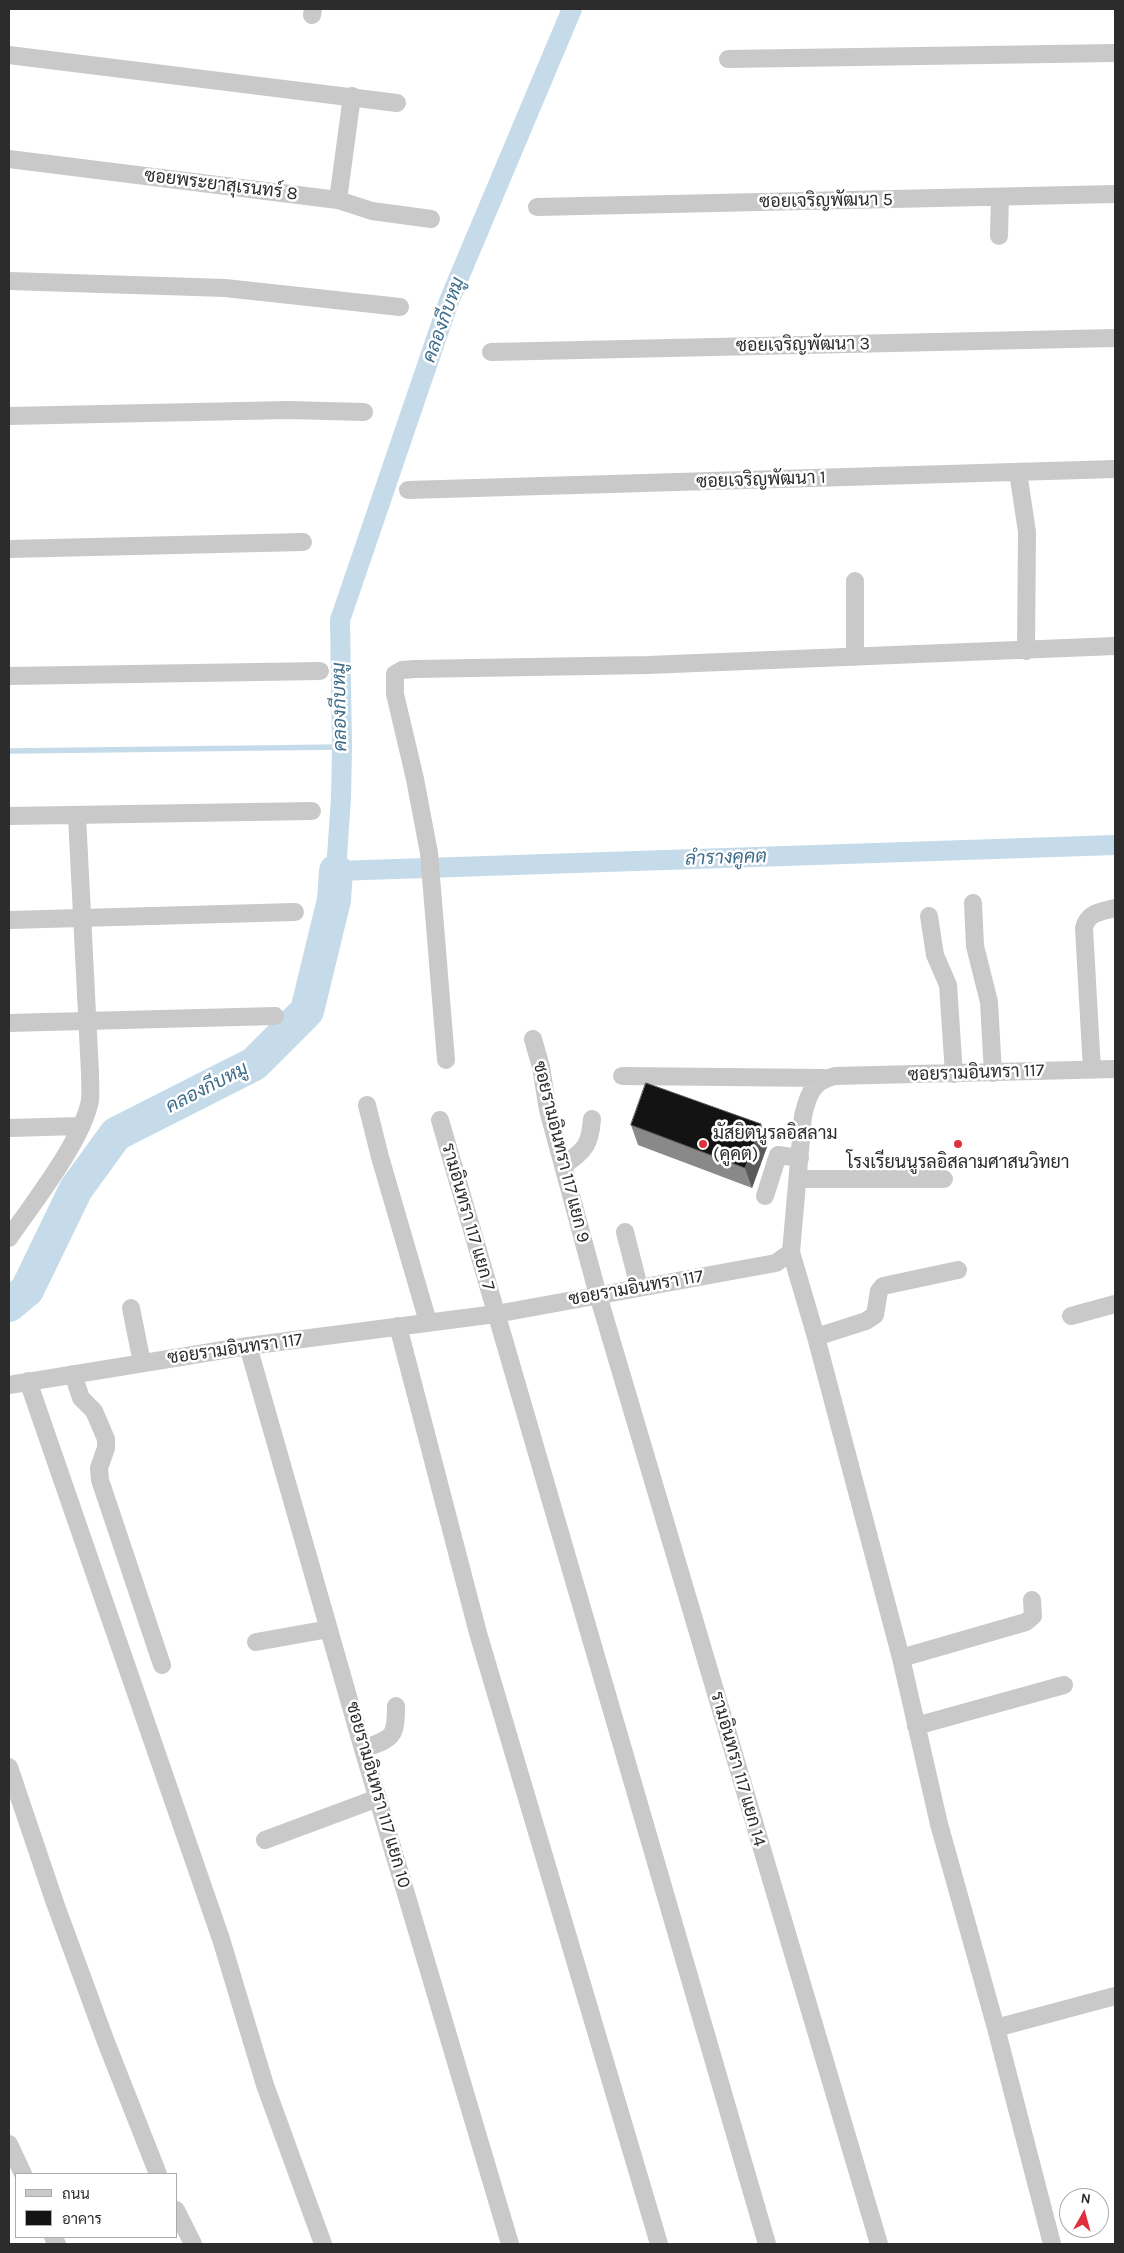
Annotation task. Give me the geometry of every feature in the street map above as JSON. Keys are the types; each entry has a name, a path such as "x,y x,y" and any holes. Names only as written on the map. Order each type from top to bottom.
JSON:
{"street":[{"path":"728,59 1115,54"},
{"path":"9,55 397,103"},
{"path":"338,200 352,96"},
{"name":"ซอยพระยาสุเรนทร์ 8","path":"9,159 338,200 372,212 430,219"},
{"name":"ซอยเจริญพัฒนา 5","path":"538,207 1115,194"},
{"path":"998,236 1000,197"},
{"path":"9,282 226,288 400,307"},
{"name":"ซอยเจริญพัฒนา 3","path":"491,352 1115,338"},
{"path":"9,416 288,410 364,412"},
{"name":"ซอยเจริญพัฒนา 1","path":"408,490 1115,469"},
{"path":"1018,472 1027,532 1026,651"},
{"path":"9,548 303,542"},
{"path":"855,581 855,657"},
{"path":"446,1060 429,853 415,778 394,694 395,674 402,670 855,657 1115,646"},
{"path":"9,676 320,671"},
{"path":"9,816 312,811"},
{"path":"9,1238 60,1164 80,1126 90,1101 77,816"},
{"path":"973,903 975,946 990,1002 993,1073"},
{"path":"1092,1070 1084,928 1086,920 1092,914 1115,908"},
{"path":"9,920 295,912"},
{"path":"929,916 935,955 948,985 954,1074"},
{"path":"9,1023 275,1016"},
{"name":"ซอยรามอินทรา 117 แยก 9","path":"533,1039 541,1067 548,1110 562,1166 598,1295"},
{"name":"ซอยรามอินทรา 117","path":"622,1076 824,1078 835,1076 1115,1069"},
{"path":"824,1078 812,1089 803,1116 791,1252 816,1337 901,1658 939,1824 996,2028 1052,2244"},
{"path":"367,1105 380,1157 428,1322"},
{"path":"562,1166 583,1151 588,1144 592,1119"},
{"name":"รามอินทรา 117 แยก 7","path":"440,1120 767,2244"},
{"path":"9,1128 80,1126"},
{"path":"765,1196 778,1155 800,1158"},
{"path":"798,1179 944,1179"},
{"path":"625,1232 639,1287"},
{"name":"ซอยรามอินทรา 117","path":"9,1385 248,1346 496,1314 776,1263 791,1252"},
{"path":"816,1337 866,1321 875,1315 878,1291 883,1286 958,1270"},
{"name":"รามอินทรา 117 แยก 14","path":"598,1295 879,2244"},
{"path":"1071,1316 1115,1304"},
{"path":"131,1308 142,1363"},
{"path":"398,1326 478,1634 659,2244"},
{"name":"ซอยรามอินทรา 117 แยก 10","path":"248,1346 378,1798 510,2244"},
{"path":"72,1374 81,1398 94,1411 106,1439 106,1448 99,1468 100,1480 162,1665"},
{"path":"28,1382 221,1940 265,2085 323,2244"},
{"path":"901,1658 1026,1622 1033,1616 1032,1600"},
{"path":"256,1642 329,1629"},
{"path":"916,1726 1064,1684"},
{"path":"364,1749 383,1741 393,1734 396,1727 396,1706"},
{"path":"9,1767 55,1903 106,2042 158,2173"},
{"path":"264,1840 378,1798"},
{"path":"996,2028 1115,1996"},
{"path":"9,2144 23,2173"},
{"path":"178,2214 194,2244"}],"building":[{"path":"646,1083 761,1124 745,1168 631,1125"}],"waterway":[{"name":"คลองกีบหมู","path":"572,9 449,301 340,620 342,747 336,871 1115,845"},
{"path":"9,751 342,747"},
{"name":"คลองกีบหมู","path":"9,1305 27,1290 76,1189 116,1134 254,1064 307,1011 334,900 336,871"}],"place":[{"name":"มัสยิตนูรลอิสลาม (คูคต)","path":"703,1144"},
{"name":"โรงเรียนนูรลอิสลามศาสนวิทยา","path":"958,1144"}],"water label":[{"name":"ลำรางคูคต","path":"726,858"}]}
